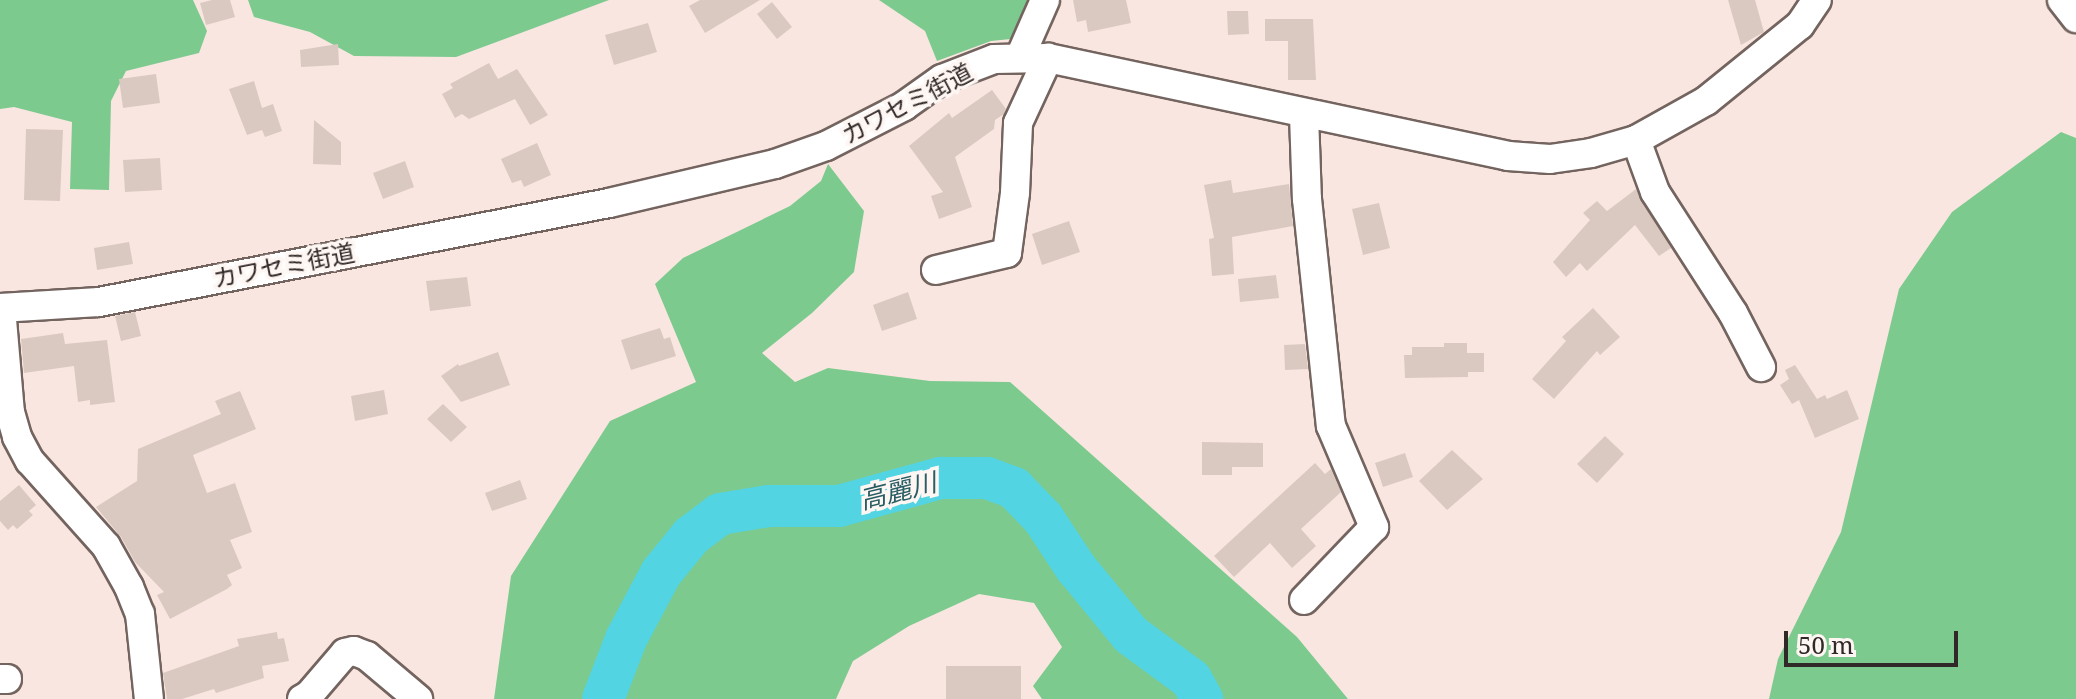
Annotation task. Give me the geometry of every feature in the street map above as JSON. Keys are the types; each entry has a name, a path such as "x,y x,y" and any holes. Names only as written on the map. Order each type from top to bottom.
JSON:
{"street":[{"path":"936,270 1007,253 1015,193 1018,123 1045,0"},
{"name":"カワセミ街道","path":"0,308 57,306 133,295 609,203 775,164 826,146 868,126 968,67 1034,58 1508,156 1550,159 1591,153 1636,140 1706,101 1800,25 1817,0"},
{"path":"2062,0 2076,18"},
{"path":"1304,115 1307,199 1331,426 1374,527 1304,600"},
{"path":"1636,140 1655,192 1733,313 1761,367"},
{"path":"0,308 10,412 17,437 30,461 106,546 129,587 140,614 149,699"},
{"path":"302,699 345,653 354,651 367,656 418,699"}],"green space":[{"path":"0,0 193,0 207,31 199,53 126,71 111,101 109,190 70,189 72,122 14,107 0,109"},
{"path":"248,0 609,0 456,57 354,56 310,32 254,17"},
{"path":"879,0 1038,0 1021,38 991,41 937,61 925,31"},
{"path":"2061,132 2076,138 2076,699 1769,699 1778,659 1841,532 1899,289 1952,212"},
{"path":"828,164 864,211 854,272 812,313 762,353 795,382 828,368 930,381 1010,382 1297,637 1348,699 1042,699 1033,686 1062,647 1034,603 979,594 909,626 853,661 836,699 494,699 511,576 610,421 696,382 655,284 683,258 790,206 821,181"}],"building":[{"path":"230,0 235,17 206,25 200,3"},
{"path":"700,0 760,0 705,33 689,6"},
{"path":"1073,0 1126,0 1131,23 1088,32 1086,20 1077,22"},
{"path":"1728,0 1755,0 1764,32 1741,45"},
{"path":"772,2 792,27 777,39 757,14"},
{"path":"1227,11 1248,11 1249,34 1228,35"},
{"path":"1265,19 1313,19 1316,80 1288,80 1288,41 1265,41"},
{"path":"648,23 657,52 614,65 605,35"},
{"path":"338,44 339,65 301,67 300,50"},
{"path":"489,63 498,79 517,69 548,115 530,125 515,99 469,119 462,114 455,118 442,94 453,88 450,84"},
{"path":"156,74 160,103 123,108 119,79"},
{"path":"254,81 262,108 273,104 282,131 265,137 262,130 247,135 229,89"},
{"path":"992,90 1006,109 1004,114 995,120 994,129 955,157 972,207 939,219 931,196 943,192 909,146 949,113 952,118"},
{"path":"314,120 341,142 341,165 313,164"},
{"path":"26,129 63,130 60,201 24,200"},
{"path":"537,143 551,175 524,187 521,180 512,183 501,159"},
{"path":"160,158 162,190 125,192 123,160"},
{"path":"405,161 414,187 383,199 373,173"},
{"path":"1231,180 1233,193 1289,184 1293,226 1232,237 1234,274 1212,276 1209,239 1214,238 1204,185"},
{"path":"1636,189 1671,248 1659,256 1635,225 1587,271 1580,263 1566,277 1553,262 1590,220 1583,213 1597,201 1607,211"},
{"path":"1379,203 1390,248 1363,255 1352,209"},
{"path":"1069,221 1080,252 1042,265 1032,234"},
{"path":"129,242 133,264 97,270 94,248"},
{"path":"1276,275 1279,298 1240,302 1238,279"},
{"path":"467,277 471,306 430,311 426,281"},
{"path":"908,292 917,319 882,331 873,305"},
{"path":"1593,308 1620,337 1600,355 1597,351 1554,399 1532,379 1566,341 1562,337"},
{"path":"135,312 141,336 121,341 115,316"},
{"path":"660,328 664,339 670,337 676,356 631,370 621,340"},
{"path":"63,333 65,344 107,340 115,402 90,405 90,400 78,402 74,366 24,373 21,339"},
{"path":"1444,343 1467,343 1467,353 1484,353 1484,372 1468,372 1468,377 1405,378 1404,355 1412,355 1412,347 1444,347"},
{"path":"1305,344 1308,369 1285,370 1284,345"},
{"path":"498,352 510,385 461,402 441,376 458,364"},
{"path":"1795,365 1817,399 1825,395 1827,399 1847,390 1859,419 1815,438 1799,400 1792,404 1780,385 1789,379 1785,370"},
{"path":"384,390 388,414 355,421 351,396"},
{"path":"240,391 256,429 193,455 207,493 235,483 252,532 230,540 242,568 227,575 232,585 227,589 170,619 157,595 164,592 135,562 121,537 96,507 137,481 138,449 221,414 215,401"},
{"path":"443,404 467,427 451,442 427,419"},
{"path":"1605,436 1624,454 1597,483 1577,464"},
{"path":"1202,442 1263,443 1263,467 1232,467 1232,475 1202,475"},
{"path":"1452,450 1483,479 1447,510 1419,481"},
{"path":"1405,453 1413,477 1383,487 1375,463"},
{"path":"1315,463 1325,474 1331,469 1341,492 1301,529 1316,546 1292,568 1270,543 1234,577 1214,556"},
{"path":"520,480 527,499 492,511 485,493"},
{"path":"19,485 36,505 29,511 33,515 17,529 13,525 8,530 0,521 0,501"},
{"path":"277,632 278,639 284,638 289,661 262,666 264,678 216,693 214,689 182,699 167,699 163,673 239,646 237,639"},
{"path":"946,666 1021,666 1021,699 946,699"}],"waterway":[{"name":"高麗川","path":"603,699 626,639 661,573 691,536 720,514 769,506 839,506 941,478 987,478 1014,488 1043,518 1076,568 1131,635 1191,679 1202,699"}]}
